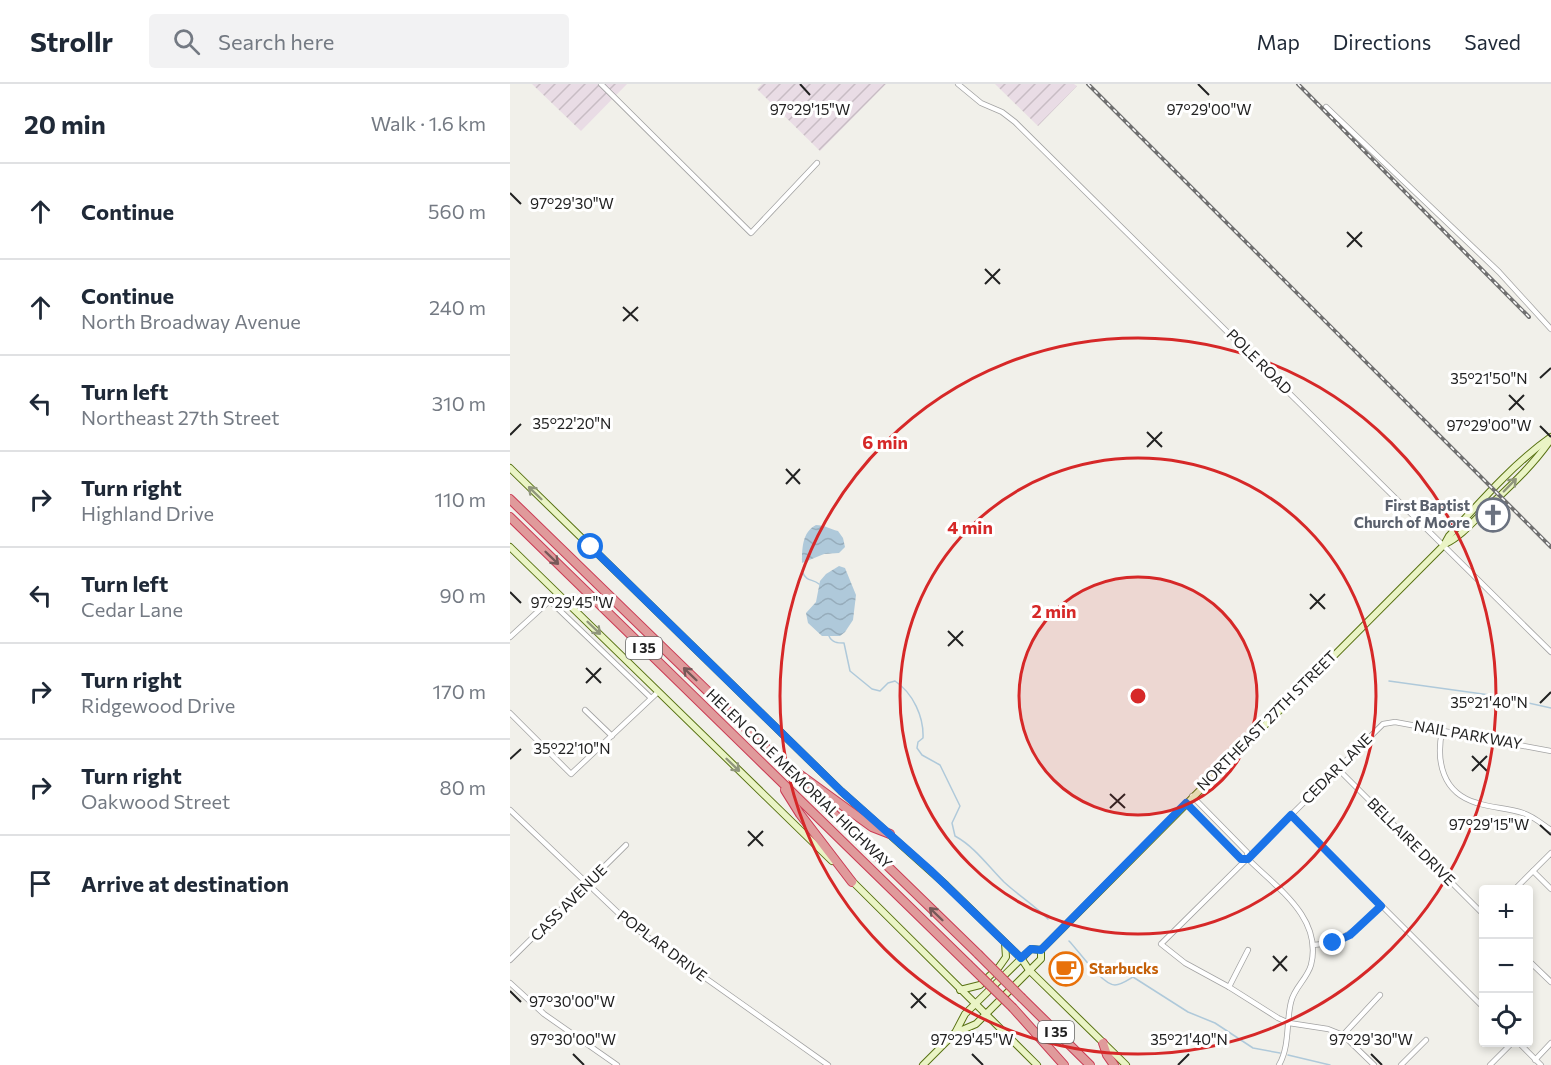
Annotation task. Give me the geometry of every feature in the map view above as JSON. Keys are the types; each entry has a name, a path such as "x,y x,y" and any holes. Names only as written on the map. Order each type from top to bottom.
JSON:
{"highway":[{"name":"HELEN COLE MEMORIAL HIGHWAY","path":"510,499 1090,1065"},
{"name":"HELEN COLE MEMORIAL HIGHWAY","path":"510,517 1013,1008 1064,1065"},
{"path":"777,759 873,827 890,834"},
{"path":"779,779 800,814 852,882"},
{"path":"1104,1043 1107,1055 1114,1065"}],"main road":[{"name":"NORTHEAST 27TH STREET","path":"955,1034 976,1024 1041,959 1041,950 1444,545 1453,540 1494,501 1543,450 1551,438"},
{"path":"510,468 841,791 1005,942 1029,970 1126,1065"},
{"path":"510,547 1037,1065"},
{"path":"960,990 977,987 999,967 1005,957 1005,942"},
{"name":"NORTHEAST 27TH STREET","path":"1021,958 1031,949 1041,950"},
{"path":"923,1065 955,1034 965,1014 974,1004 1021,958"}],"street":[{"path":"601,84 751,233 817,163"},
{"name":"POLE ROAD","path":"958,84 976,100 1002,112 1016,122 1551,652"},
{"path":"1326,107 1498,272 1551,329"},
{"path":"510,638 558,593"},
{"path":"550,601 651,698"},
{"path":"510,713 570,774 658,692"},
{"path":"585,710 612,736"},
{"name":"NAIL PARKWAY","path":"1386,723 1395,722 1551,751"},
{"name":"CEDAR LANE","path":"1229,987 1185,963 1161,944 1386,723"},
{"path":"1442,731 1439,749 1440,763 1444,775 1456,791 1476,803 1529,815 1551,830"},
{"name":"BELLAIRE DRIVE","path":"1338,769 1479,910"},
{"path":"1192,796 1247,852 1248,859 1303,915 1311,931 1313,945 1310,967 1291,1002 1284,1054 1279,1065"},
{"path":"1186,803 1241,859 1248,859"},
{"name":"POPLAR DRIVE","path":"510,810 623,920 828,1065"},
{"path":"1291,815 1479,1003"},
{"name":"CASS AVENUE","path":"510,960 626,844"},
{"path":"1519,885 1551,853"},
{"path":"1533,871 1551,889"},
{"path":"1313,945 1333,943 1350,935 1381,906"},
{"path":"1248,950 1229,987 1273,1016 1289,1023 1328,1029 1343,1035 1374,1065"},
{"path":"1533,965 1551,982"},
{"path":"510,983 552,1020 617,1065"},
{"path":"1343,1035 1380,995"},
{"path":"1401,1065 1426,1040"},
{"path":"1535,1059 1551,1043"},
{"path":"1490,1065 1508,1047"},
{"path":"1523,1047 1541,1065"}],"shaded area":[{"path":"532,84 627,84 581,131"},
{"path":"762,84 886,84 820,151 757,89"},
{"path":"995,84 1074,84 1077,86 1038,126"}],"water":[{"path":"816,525 838,531 845,547 839,553 824,554 802,563 805,536"},
{"path":"839,566 845,568 856,595 853,620 840,636 822,636 808,623 806,613 816,602 820,581"}],"waterway":[{"path":"805,563 802,571 804,575 819,584"},
{"path":"829,636 837,643 844,643 850,671 872,689 880,691 888,683 895,681 907,692 922,722 923,738 918,742 917,748 922,755 940,765 960,806 952,823 955,836 969,846 1004,882 1048,919"},
{"path":"1389,681 1497,696 1551,708"},
{"path":"1069,941 1097,973 1110,983 1120,984 1133,977 1188,1012 1215,1023 1253,1048 1280,1053"},
{"path":"1288,1055 1330,1065"}],"railway":[{"path":"1088,84 1551,547"},
{"path":"1298,84 1529,317"}],"place":[{"name":"First Baptist Church of Moore","path":"1493,515"},
{"name":"Starbucks","path":"1066,969"}],"route":[{"path":"591,547 841,791 930,870 1021,958 1031,949 1041,950 1186,803 1241,859 1248,859 1291,815 1381,906 1350,935 1333,943"}]}
